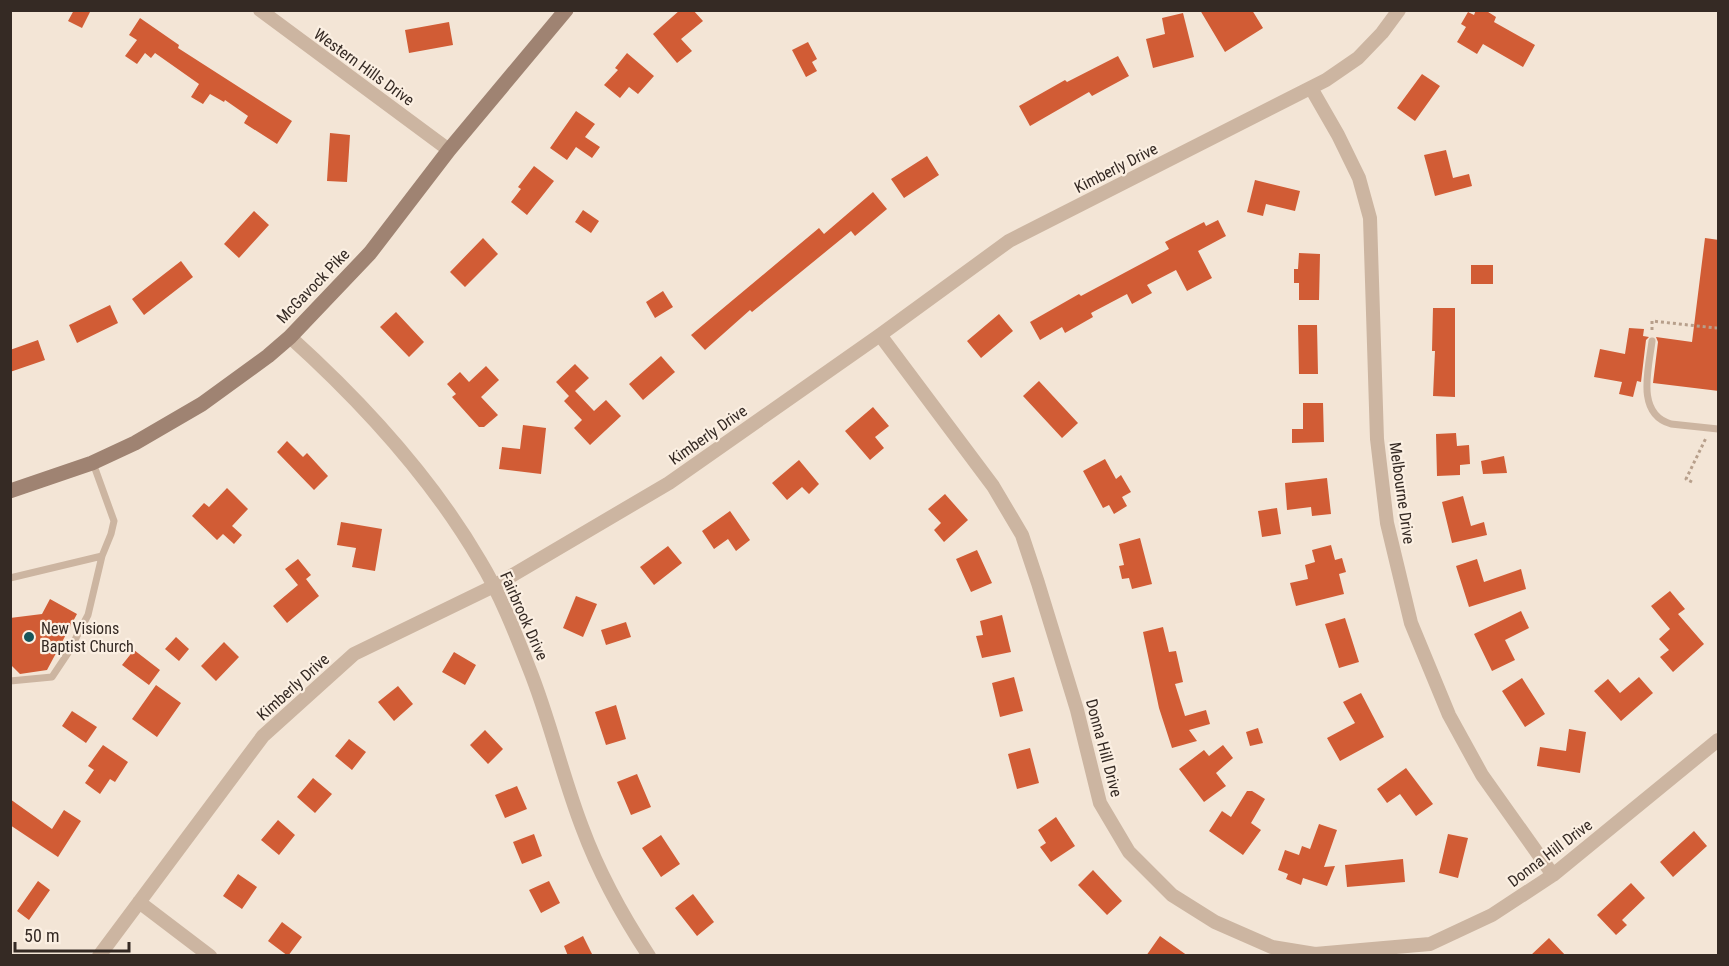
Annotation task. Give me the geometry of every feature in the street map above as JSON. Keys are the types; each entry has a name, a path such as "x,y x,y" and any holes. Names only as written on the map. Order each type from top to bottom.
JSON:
{"main road":[{"name":"McGavock Pike","path":"10,491 92,463 135,443 202,404 245,374 290,337 375,248 449,150 566,10"}],"street":[{"name":"Western Hills Drive","path":"260,10 449,150"},
{"name":"Kimberly Drive","path":"99,956 263,736 354,654 494,586 669,483 1009,241 1311,88 1358,58 1400,10"},
{"name":"Melbourne Drive","path":"1311,88 1359,178 1370,218 1377,439 1387,523 1411,624 1449,715 1482,775 1553,875"},
{"name":"Donna Hill Drive","path":"880,334 993,486 1022,535 1077,710 1100,803 1129,852 1172,895 1215,922 1272,947 1315,954 1430,944 1492,915 1553,875 1719,740"},
{"name":"Fairbrook Drive","path":"290,337 345,389 398,449 452,519 480,560 494,586 530,670 564,775 596,861 619,907 649,956"},
{"path":"139,902 210,956"}],"lane":[{"path":"1652,341 1647,393 1654,412 1664,422 1671,424 1715,429"},
{"path":"10,681 52,677 88,615 102,556 114,521 92,463"},
{"path":"10,578 102,556"}],"path":[{"path":"1652,341 1652,321 1716,328 1716,325 1719,326"},
{"path":"1692,482 1686,479 1715,429"}],"building":[{"path":"74,10 91,10 82,28 68,21"},
{"path":"680,10 693,10 703,21 681,39 692,51 677,63 653,34"},
{"path":"1200,10 1252,10 1263,28 1225,52"},
{"path":"1476,10 1485,10 1496,17 1494,22 1535,45 1523,67 1483,44 1477,54 1457,42 1466,27 1461,24 1468,12 1474,15"},
{"path":"1183,13 1194,57 1153,68 1146,39 1165,34 1162,18"},
{"path":"140,18 179,45 178,48 292,121 277,144 244,123 248,116 225,100 224,102 210,94 203,104 191,97 199,84 155,53 151,58 145,53 137,64 125,56 137,40 129,35"},
{"path":"449,22 453,45 409,53 405,30"},
{"path":"808,42 817,59 812,62 817,71 806,77 792,50"},
{"path":"627,53 654,76 638,94 629,87 620,98 604,85 618,70 615,68"},
{"path":"1118,56 1129,76 1092,96 1089,92 1030,126 1019,106 1065,80 1067,82"},
{"path":"1422,74 1440,86 1415,121 1397,108"},
{"path":"576,111 595,124 585,137 600,147 592,158 576,147 567,160 550,148"},
{"path":"330,133 350,135 347,182 327,181"},
{"path":"1446,150 1453,178 1469,174 1472,186 1435,196 1424,155"},
{"path":"927,156 939,175 904,198 891,179"},
{"path":"534,166 554,181 527,215 511,202 521,189 518,187"},
{"path":"1255,180 1300,191 1295,211 1266,204 1263,216 1247,212"},
{"path":"873,192 887,209 855,236 851,231 752,312 750,310 705,350 691,335 819,228 824,234"},
{"path":"583,210 599,221 591,233 575,222"},
{"path":"254,211 269,225 239,258 224,244"},
{"path":"1218,220 1226,236 1198,251 1212,278 1187,291 1176,270 1147,285 1152,293 1132,304 1127,294 1091,313 1093,317 1065,333 1062,327 1040,340 1030,322 1079,294 1081,296 1169,249 1165,242 1204,222 1206,226"},
{"path":"483,238 498,254 465,287 450,272"},
{"path":"1705,238 1719,240 1719,391 1653,383 1658,342 1656,337 1692,342"},
{"path":"1299,253 1320,254 1319,300 1299,300 1299,283 1294,283 1294,269 1298,269"},
{"path":"181,261 193,277 144,315 132,299"},
{"path":"1471,265 1493,265 1493,284 1471,284"},
{"path":"663,291 673,307 655,318 646,302"},
{"path":"110,305 118,323 77,343 69,325"},
{"path":"1433,308 1455,308 1455,397 1433,396 1435,351 1432,351"},
{"path":"396,312 424,342 409,357 380,327"},
{"path":"999,314 1013,331 981,358 967,341"},
{"path":"1298,325 1317,325 1318,374 1299,374"},
{"path":"1629,328 1644,329 1643,336 1649,337 1646,340 1641,382 1637,381 1633,397 1619,394 1622,382 1594,377 1600,349 1625,354"},
{"path":"38,340 45,360 10,372 10,350"},
{"path":"661,356 675,372 643,400 629,384"},
{"path":"575,364 589,378 575,391 594,411 606,400 621,416 590,445 574,428 582,420 564,401 569,396 556,382"},
{"path":"486,366 499,380 481,397 498,415 484,427 479,427 452,397 456,394 447,384 460,372 469,382"},
{"path":"1039,381 1078,423 1062,438 1023,396"},
{"path":"1303,403 1323,403 1324,442 1292,443 1292,429 1303,429"},
{"path":"873,407 889,426 875,437 884,448 870,460 845,431"},
{"path":"523,425 546,428 541,474 499,469 502,447 520,449"},
{"path":"1456,433 1457,446 1469,445 1470,464 1460,465 1460,475 1437,476 1436,434"},
{"path":"287,441 303,457 307,453 328,476 314,490 277,452"},
{"path":"1504,456 1507,473 1483,474 1481,461"},
{"path":"1105,459 1116,479 1121,475 1131,492 1122,497 1127,506 1114,514 1109,505 1103,508 1083,471"},
{"path":"799,460 819,484 809,494 802,487 787,500 772,483"},
{"path":"1327,478 1331,514 1312,516 1311,507 1287,510 1285,483"},
{"path":"227,488 248,509 232,526 242,535 234,544 223,534 217,540 192,516 204,503 209,507"},
{"path":"945,494 968,520 944,542 934,530 941,523 928,509"},
{"path":"1463,496 1471,526 1484,522 1487,535 1452,543 1442,502"},
{"path":"1277,508 1281,534 1262,537 1258,511"},
{"path":"730,511 750,540 736,551 728,539 714,549 702,531"},
{"path":"341,522 382,529 375,571 352,567 356,548 337,545"},
{"path":"1140,538 1152,584 1132,589 1129,578 1122,579 1119,566 1124,565 1119,544"},
{"path":"1331,545 1335,560 1342,558 1346,572 1339,574 1344,594 1296,606 1290,583 1308,579 1305,565 1315,562 1312,550"},
{"path":"668,546 682,563 654,585 640,567"},
{"path":"977,550 992,583 971,592 956,559"},
{"path":"298,559 311,575 306,579 319,596 287,623 273,606 298,585 285,569"},
{"path":"1477,559 1484,582 1521,569 1526,589 1469,607 1456,566"},
{"path":"1670,591 1685,609 1678,614 1704,644 1673,672 1660,657 1669,650 1659,639 1670,629 1651,606"},
{"path":"576,596 597,604 583,637 563,628"},
{"path":"50,599 77,614 47,670 20,674 10,664 10,618 42,614"},
{"path":"1521,611 1529,628 1505,640 1515,660 1492,671 1474,634"},
{"path":"1002,615 1011,652 982,658 976,636 983,635 980,621"},
{"path":"1345,618 1359,662 1339,668 1325,624"},
{"path":"626,622 631,637 606,645 601,630"},
{"path":"1163,627 1169,652 1176,651 1183,682 1175,684 1185,716 1206,710 1210,724 1189,730 1197,741 1172,748 1159,708 1143,632"},
{"path":"176,637 189,649 179,661 165,649"},
{"path":"224,642 239,657 216,681 201,666"},
{"path":"134,650 160,670 149,685 122,665"},
{"path":"454,652 476,665 465,685 442,672"},
{"path":"1014,677 1023,711 1000,717 992,683"},
{"path":"1639,677 1653,693 1621,721 1594,691 1608,679 1620,693"},
{"path":"1522,678 1545,714 1525,727 1502,691"},
{"path":"156,685 181,703 157,737 132,719"},
{"path":"398,686 413,704 394,721 378,702"},
{"path":"1361,693 1384,737 1340,761 1327,738 1355,723 1343,702"},
{"path":"616,705 626,739 606,745 595,712"},
{"path":"72,711 97,727 86,743 62,726"},
{"path":"1258,728 1263,743 1250,746 1246,732"},
{"path":"1569,729 1586,732 1580,773 1537,766 1540,747 1566,751"},
{"path":"485,730 503,749 488,764 470,745"},
{"path":"349,739 366,752 352,770 335,756"},
{"path":"103,745 128,762 115,782 110,779 100,794 85,783 94,770 88,766"},
{"path":"1223,745 1233,758 1216,773 1226,786 1204,802 1179,769 1204,750 1209,756"},
{"path":"1030,748 1039,783 1017,789 1008,754"},
{"path":"1406,768 1433,804 1416,816 1400,794 1387,803 1377,789"},
{"path":"637,774 651,807 631,815 617,782"},
{"path":"313,778 332,794 315,813 297,797"},
{"path":"517,786 527,809 505,818 495,795"},
{"path":"1247,791 1252,791 1265,799 1251,823 1261,830 1243,855 1209,831 1222,811 1231,817"},
{"path":"10,799 52,829 64,810 81,821 58,857 10,825"},
{"path":"1056,817 1075,846 1051,862 1040,847 1046,843 1038,830"},
{"path":"278,820 295,835 279,855 261,840"},
{"path":"1319,824 1337,830 1324,867 1335,866 1327,886 1303,878 1301,885 1286,879 1288,874 1278,870 1285,850 1299,855 1302,846 1310,849"},
{"path":"1694,831 1707,846 1673,877 1660,862"},
{"path":"534,834 542,856 522,864 513,842"},
{"path":"1448,834 1468,838 1458,878 1439,873"},
{"path":"661,835 680,864 661,877 642,848"},
{"path":"1403,859 1405,882 1347,887 1345,865"},
{"path":"1093,870 1122,901 1107,915 1078,885"},
{"path":"238,874 257,887 242,909 223,896"},
{"path":"38,881 50,890 29,920 17,911"},
{"path":"549,881 560,903 541,913 529,890"},
{"path":"1631,883 1645,898 1622,920 1627,925 1616,935 1597,915"},
{"path":"693,894 714,922 697,936 675,908"},
{"path":"282,922 302,937 288,956 268,941"},
{"path":"583,936 593,956 568,956 564,946"},
{"path":"1160,936 1188,956 1146,956"},
{"path":"1549,938 1566,956 1530,956"}],"place":[{"name":"New Visions Baptist Church","path":"29,637"}]}
